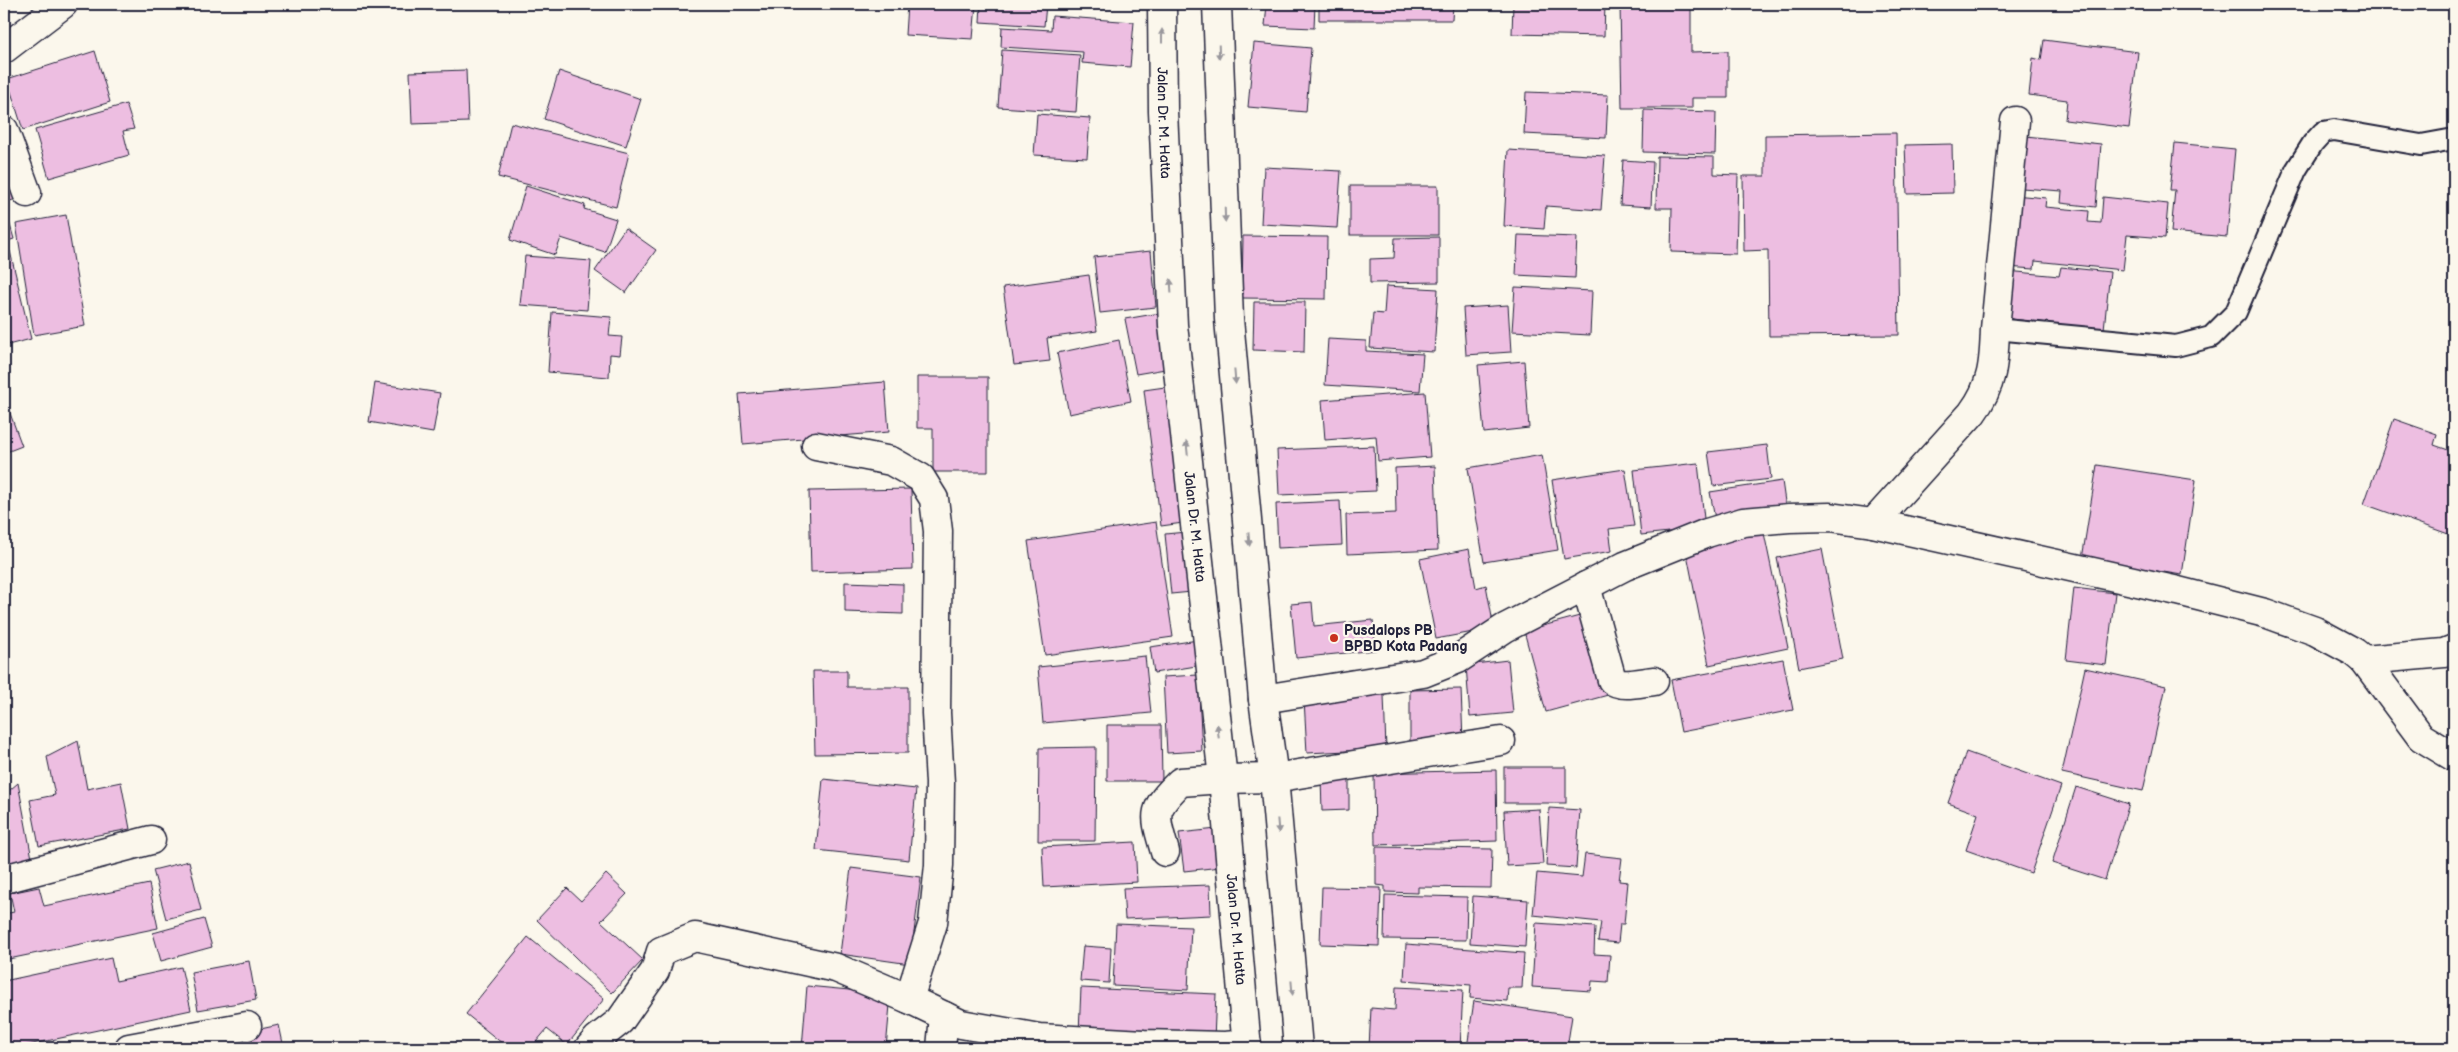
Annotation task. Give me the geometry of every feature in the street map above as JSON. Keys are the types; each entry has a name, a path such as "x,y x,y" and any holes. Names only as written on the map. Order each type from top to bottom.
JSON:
{"street":[{"path":"4,50 63,4"},
{"name":"Jalan Dr. M. Hatta","path":"1162,4 1163,111 1173,325 1223,779 1247,1046"},
{"path":"1217,4 1230,319 1263,699 1274,778 1298,1048"},
{"path":"1873,524 1983,398 1994,361 1995,329 2015,121"},
{"path":"4,130 27,193"},
{"path":"816,446 891,461 921,478 934,499 938,531 936,713 940,783 939,866 933,923 909,999"},
{"path":"1263,699 1423,673 1458,659 1505,628 1625,566 1689,540 1743,522 1830,517 1873,524 2075,567 2265,613 2315,631 2354,652 2364,660 2421,737 2454,757"},
{"path":"1586,586 1612,680 1616,683 1629,684 1654,681"},
{"path":"2364,660 2444,653 2454,649"},
{"path":"1165,852 1156,818 1160,802 1180,782 1274,778 1501,741"},
{"path":"4,879 151,840"},
{"path":"589,1048 596,1039 620,1021 655,971 661,951 695,937 836,968 909,999 961,1024 1039,1038 1144,1044 1247,1046"},
{"path":"941,1048 944,1016"},
{"path":"129,1048 247,1026"}],"lane":[{"path":"1995,329 2176,346 2212,337 2236,312 2296,170 2313,143 2323,132 2334,130 2421,145 2454,138"}],"building":[{"path":"907,4 976,4 973,39 905,35"},
{"path":"981,4 1046,4 1044,26 980,22"},
{"path":"1267,4 1315,4 1314,28 1265,26"},
{"path":"1319,4 1453,4 1452,20 1319,20"},
{"path":"1513,4 1605,4 1604,36 1512,34"},
{"path":"1620,4 1691,4 1691,52 1728,51 1728,98 1692,98 1692,108 1622,108"},
{"path":"1052,16 1134,22 1130,67 1082,63 1083,52 1001,47 1002,27 1051,30"},
{"path":"2044,40 2138,52 2129,128 2065,120 2067,100 2029,95 2033,58 2041,60"},
{"path":"1254,43 1311,48 1306,112 1248,107"},
{"path":"1002,50 1080,55 1076,112 998,107"},
{"path":"95,51 110,102 23,130 7,79"},
{"path":"466,70 468,122 412,124 410,72"},
{"path":"559,71 641,99 626,146 544,119"},
{"path":"1526,92 1608,95 1606,138 1524,134"},
{"path":"126,104 134,129 123,131 129,155 49,178 35,130"},
{"path":"1644,110 1716,112 1715,154 1643,152"},
{"path":"1037,114 1090,118 1087,158 1034,155"},
{"path":"511,123 629,153 616,207 498,177"},
{"path":"1896,133 1899,335 1769,336 1768,250 1744,251 1743,176 1765,176 1765,135"},
{"path":"2026,136 2101,144 2096,207 2061,203 2062,191 2022,188"},
{"path":"2175,143 2235,149 2227,237 2171,232 2175,190 2170,190"},
{"path":"1952,144 1953,193 1907,194 1905,145"},
{"path":"1508,150 1605,156 1601,210 1546,206 1544,229 1504,226"},
{"path":"1657,156 1714,157 1714,174 1738,175 1736,254 1671,252 1672,208 1656,208"},
{"path":"1623,160 1653,162 1651,207 1620,205"},
{"path":"1264,167 1341,171 1337,228 1261,224"},
{"path":"4,169 16,199 4,203"},
{"path":"526,186 585,205 584,209 616,219 605,252 561,238 555,255 510,240"},
{"path":"1350,186 1438,186 1438,235 1350,235"},
{"path":"2014,195 2046,198 2045,207 2089,211 2088,222 2101,223 2103,197 2168,204 2165,238 2127,235 2123,270 2035,261 2034,269 2007,267"},
{"path":"4,204 14,239 4,242"},
{"path":"66,215 85,326 34,335 16,224"},
{"path":"625,228 656,250 626,293 595,271"},
{"path":"1518,235 1577,237 1575,278 1516,275"},
{"path":"1243,236 1327,237 1326,299 1242,298"},
{"path":"1439,237 1439,282 1370,283 1370,259 1394,258 1395,238"},
{"path":"10,251 31,339 4,346 4,252"},
{"path":"1151,251 1156,307 1100,313 1094,257"},
{"path":"525,256 591,261 587,310 520,305"},
{"path":"2061,267 2110,272 2104,329 2002,318 2007,271 2059,276"},
{"path":"1089,275 1097,331 1047,338 1050,361 1014,365 1003,287"},
{"path":"1386,286 1438,289 1434,352 1370,348 1373,313 1384,314"},
{"path":"1515,287 1592,291 1590,335 1512,331"},
{"path":"1254,302 1305,302 1304,352 1253,350"},
{"path":"1508,305 1511,352 1466,355 1463,308"},
{"path":"552,312 611,317 609,336 622,337 620,355 610,354 609,377 548,372"},
{"path":"1160,313 1171,368 1136,374 1125,319"},
{"path":"1328,339 1366,341 1366,351 1423,354 1420,391 1325,385"},
{"path":"1119,340 1131,401 1069,414 1057,353"},
{"path":"1524,361 1529,428 1484,433 1478,365"},
{"path":"917,377 988,377 988,472 933,472 933,428 917,428"},
{"path":"885,382 889,432 743,444 739,394"},
{"path":"375,383 440,393 433,433 369,422"},
{"path":"1165,387 1183,523 1161,526 1144,390"},
{"path":"1425,392 1430,457 1378,461 1376,436 1325,440 1322,400"},
{"path":"4,397 22,446 4,453"},
{"path":"2394,419 2437,434 2434,445 2454,452 2454,536 2364,504"},
{"path":"1767,445 1771,479 1713,486 1708,452"},
{"path":"1374,446 1376,491 1279,495 1277,450"},
{"path":"1542,455 1558,550 1484,562 1468,468"},
{"path":"1698,463 1705,528 1641,535 1634,470"},
{"path":"2097,465 2196,480 2182,575 2082,559"},
{"path":"1435,466 1438,550 1347,554 1346,515 1396,513 1395,468"},
{"path":"1625,469 1634,526 1609,529 1612,551 1564,559 1552,480"},
{"path":"1782,481 1786,509 1715,519 1710,492"},
{"path":"911,489 913,569 811,572 809,491"},
{"path":"1340,501 1342,545 1278,548 1276,504"},
{"path":"1156,522 1173,637 1045,655 1028,541"},
{"path":"1186,532 1192,592 1171,594 1165,534"},
{"path":"1764,533 1788,648 1709,665 1686,549"},
{"path":"1469,549 1476,588 1486,585 1494,628 1436,639 1420,559"},
{"path":"1822,549 1843,659 1799,668 1777,558"},
{"path":"845,582 903,584 903,614 845,612"},
{"path":"2074,588 2115,593 2106,665 2066,660"},
{"name":"Pusdalops PB BPBD Kota Padang","path":"1312,602 1314,626 1373,620 1376,650 1296,658 1291,604"},
{"path":"1587,614 1608,695 1546,712 1524,631"},
{"path":"1198,640 1202,665 1154,673 1150,647"},
{"path":"1145,656 1151,713 1043,723 1038,667"},
{"path":"1783,659 1793,710 1681,732 1671,680"},
{"path":"1508,660 1513,713 1470,717 1466,665"},
{"path":"2085,668 2166,686 2143,791 2062,773"},
{"path":"813,671 847,671 847,687 908,687 908,753 815,754"},
{"path":"1198,675 1202,751 1167,753 1163,677"},
{"path":"1461,689 1463,742 1410,743 1410,690"},
{"path":"1384,695 1386,749 1307,753 1304,699"},
{"path":"1107,725 1161,725 1162,781 1107,781"},
{"path":"78,741 87,789 121,782 130,829 39,846 30,800 55,795 47,757"},
{"path":"1096,747 1095,841 1038,841 1039,748"},
{"path":"1966,752 2061,786 2031,873 1966,850 1978,814 1948,803"},
{"path":"1504,767 1566,767 1566,803 1504,803"},
{"path":"1496,770 1497,841 1375,845 1374,773"},
{"path":"1321,778 1349,778 1349,810 1322,811"},
{"path":"823,779 916,789 909,860 816,850"},
{"path":"18,783 33,864 4,868 4,795"},
{"path":"2076,787 2129,804 2105,880 2052,863"},
{"path":"1549,808 1580,810 1576,868 1546,866"},
{"path":"1539,809 1543,864 1507,866 1504,811"},
{"path":"1217,829 1221,867 1184,871 1179,833"},
{"path":"1135,842 1137,882 1044,887 1042,847"},
{"path":"1376,847 1492,849 1491,888 1418,887 1418,893 1385,892 1385,886 1376,885"},
{"path":"1585,854 1622,858 1619,881 1628,882 1624,924 1620,924 1618,943 1598,941 1601,922 1533,915 1537,873 1582,877"},
{"path":"189,861 201,910 166,919 153,870"},
{"path":"851,868 921,877 910,964 840,954"},
{"path":"606,874 627,894 601,921 643,960 612,993 537,920 567,888 581,901"},
{"path":"149,884 158,928 4,960 4,914 14,912 10,893 39,887 44,906"},
{"path":"1210,885 1211,915 1125,919 1123,888"},
{"path":"1322,887 1381,888 1379,946 1320,944"},
{"path":"1385,895 1467,897 1466,940 1384,939"},
{"path":"1473,896 1528,900 1525,947 1470,943"},
{"path":"204,919 212,947 161,961 153,933"},
{"path":"1536,923 1595,927 1594,954 1610,955 1608,982 1592,981 1591,991 1532,987"},
{"path":"1116,924 1191,927 1188,990 1113,986"},
{"path":"528,937 604,999 567,1045 547,1029 531,1048 508,1048 466,1014"},
{"path":"1406,944 1524,953 1522,988 1508,988 1507,1001 1470,998 1471,985 1404,980"},
{"path":"1083,946 1111,948 1109,983 1080,981"},
{"path":"111,958 116,981 181,967 191,1010 14,1048 4,1048 4,981"},
{"path":"249,961 256,1000 198,1010 191,972"},
{"path":"807,986 891,994 886,1048 802,1048"},
{"path":"1396,987 1463,990 1460,1048 1369,1048 1371,1008 1395,1010"},
{"path":"1081,988 1216,994 1214,1039 1079,1033"},
{"path":"1474,1001 1572,1016 1567,1048 1467,1048"},
{"path":"279,1025 284,1048 226,1048 224,1037"}],"place":[{"name":"Pusdalops PB BPBD Kota Padang","path":"1334,638"}]}
